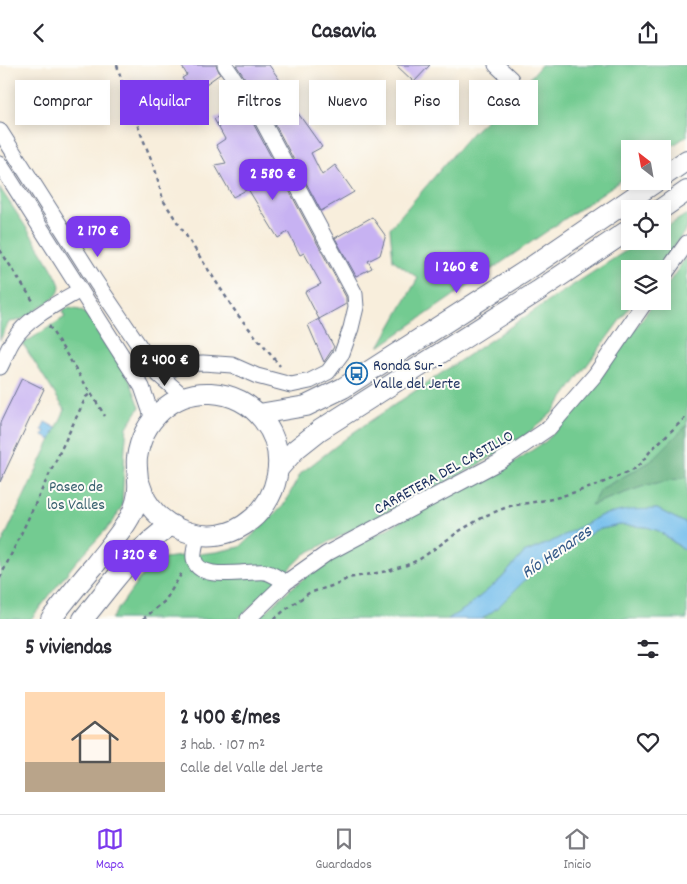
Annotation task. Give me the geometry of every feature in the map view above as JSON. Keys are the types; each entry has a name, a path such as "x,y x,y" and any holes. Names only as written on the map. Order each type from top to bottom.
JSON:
{"main road":[{"path":"671,171 687,161"},
{"path":"259,414 306,406 343,388 524,272 644,190"},
{"path":"671,202 687,191"},
{"path":"279,468 296,449 320,430 538,291 621,235"},
{"path":"52,619 112,543 129,517 138,498 137,460 141,438 152,419 172,402 184,397 204,393 224,395 237,399 259,414 275,439 279,468 274,491 262,511 256,516 243,526 221,534 198,535 188,533 171,525 156,514 138,482"},
{"path":"82,619 139,551 154,536 171,525"}],"street":[{"path":"159,375 183,364 203,363 232,365 257,376 292,385 310,381 328,372 342,353 356,307 355,294 261,118 225,65"},
{"path":"496,65 511,79"},
{"path":"0,131 96,282 159,375 184,397"},
{"path":"0,165 134,374 144,394 152,419"},
{"path":"671,265 687,243"},
{"path":"0,367 14,338 41,314 80,290"},
{"name":"CARRETERA DEL CASTILLO","path":"248,619 286,583 326,555 499,462 549,429 595,375 640,310"},
{"path":"198,535 193,557 201,570 222,574 265,572 286,583"}],"path":[{"path":"117,65 127,99 155,169 163,200 237,314 266,347 292,385"},
{"path":"0,250 105,416"},
{"path":"0,578 86,397 91,393"},
{"path":"274,619 309,593 338,584 348,578 388,571 420,559 461,530 487,515 510,506 552,499 592,487 631,471 687,416"},
{"path":"143,619 165,601 185,569 195,562"}],"green space":[{"path":"541,65 687,65 687,136 671,147 671,140 621,140 621,180 379,347 418,278 393,260 390,228 481,125 538,125 538,80 528,80"},
{"path":"0,188 44,255 60,287 55,297 49,302 25,318 9,322 0,340"},
{"path":"687,214 687,228 664,260 621,260 621,310 627,310 552,413 520,440 471,469 305,554 238,619 111,619 140,578 164,558 216,552 240,547 283,506 301,473 354,432 553,298 627,250 671,250 671,224"},
{"path":"687,256 687,425 650,462 601,489 592,504 647,485 687,477 687,524 657,509 602,515 553,541 524,553 501,579 466,608 448,619 258,619 288,591 322,564 511,464 546,441 587,396 649,310 671,310 671,279"},
{"name":"Paseo de los Valles","path":"68,308 80,310 89,316 130,381 140,407 127,427 122,506 113,522 75,563 31,619 0,619 0,547 65,410 23,344 65,317 62,312"},
{"path":"687,425 687,477 647,485 591,505 601,489 650,462"},
{"path":"620,525 647,527 659,531 682,549 687,550 687,619 482,619 497,608 526,579 562,552 596,530"}],"water":[{"path":"45,422 56,428 51,440 43,436 45,431 42,430"},
{"name":"Río Henares","path":"657,509 687,524 687,550 659,531 647,527 620,525 596,530 526,579 497,608 482,619 448,619 466,608 501,579 524,553 553,541 602,515 628,510"}],"building":[{"path":"181,65 216,65 220,74 209,82 209,80 183,80 182,78 187,75"},
{"path":"236,65 269,65 280,80 246,80"},
{"path":"396,65 430,65 416,80 412,80"},
{"path":"299,115 322,147 311,153 322,175 335,165 354,192 321,211 275,125 299,125"},
{"path":"219,116 219,125 254,125 346,297 346,304 319,319 305,292 321,284 304,253 300,255 288,232 278,238 248,189 233,197 215,165 226,163 216,145 225,139 214,119"},
{"path":"372,217 385,235 385,238 380,255 368,261 372,268 356,276 335,238"},
{"path":"319,319 334,347 324,362 308,325"},
{"path":"22,378 44,389 0,482 0,423"}],"place":[{"name":"Ronda Sur - Valle del Jerte","path":"357,373"}]}
